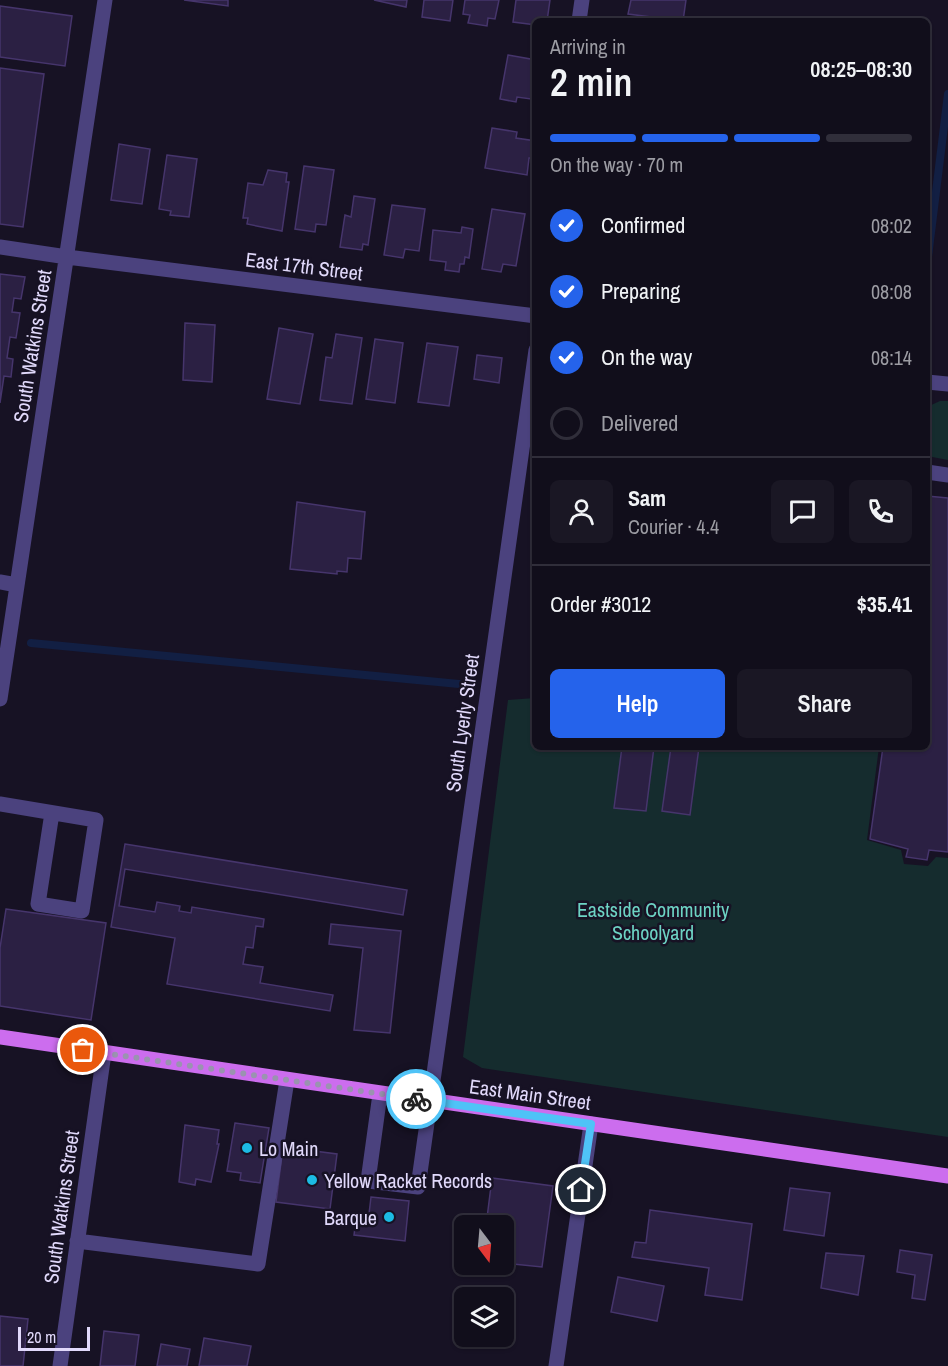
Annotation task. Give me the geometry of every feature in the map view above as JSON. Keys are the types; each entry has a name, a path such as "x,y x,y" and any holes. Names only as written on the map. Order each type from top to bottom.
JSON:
{"main road":[{"name":"East Main Street","path":"0,1037 948,1176"}],"street":[{"name":"South Watkins Street","path":"0,699 105,0"},
{"path":"579,18 582,0"},
{"name":"East 17th Street","path":"0,247 532,315"},
{"name":"South Lyerly Street","path":"380,1094 368,1181 418,1187 532,378"},
{"path":"930,382 948,384"},
{"path":"930,472 948,475"},
{"path":"0,582 17,585"},
{"path":"0,804 96,820 82,911 38,904 52,813"},
{"name":"South Watkins Street","path":"60,1366 104,1053"},
{"path":"77,1241 258,1264 287,1080"},
{"path":"556,1366 591,1124"}],"green space":[{"path":"940,401 948,401 948,460 930,457 930,406"},
{"name":"Eastside Community Schoolyard","path":"532,698 532,750 879,750 867,840 901,850 904,864 928,866 936,857 948,858 948,1137 482,1068 463,1057 508,700"}],"building":[{"path":"184,0 228,0 228,6"},
{"path":"374,0 407,0 406,7"},
{"path":"424,0 453,0 450,21 422,17"},
{"path":"465,0 499,0 495,19 488,18 487,26 468,23 470,15 463,14"},
{"path":"516,0 550,0 547,18 532,18 532,24 513,22"},
{"path":"631,0 686,0 683,18 628,14"},
{"path":"0,6 72,16 65,66 0,57"},
{"path":"508,55 532,59 531,99 517,97 516,102 500,99"},
{"path":"0,68 44,74 23,227 0,224"},
{"path":"492,128 517,132 516,138 532,140 532,158 529,158 527,175 485,168"},
{"path":"119,144 150,149 142,204 111,200"},
{"path":"167,155 197,159 189,217 170,215 171,211 159,209"},
{"path":"304,166 334,170 326,225 316,224 315,232 295,229"},
{"path":"268,170 287,173 286,182 289,182 282,231 247,224 248,218 243,218 248,183 263,185"},
{"path":"354,196 375,199 368,245 363,244 362,250 340,247 345,215 351,217"},
{"path":"392,205 425,209 419,251 405,249 403,258 384,255"},
{"path":"492,209 525,214 516,266 503,264 501,272 482,269"},
{"path":"462,227 473,229 469,258 465,257 464,264 460,264 459,272 445,270 446,262 430,260 433,230 461,233"},
{"path":"0,274 25,277 21,299 14,298 12,312 20,313 16,338 10,337 7,358 13,359 11,377 4,376 0,403"},
{"path":"185,323 215,325 212,382 183,380"},
{"path":"279,328 313,334 300,404 267,399"},
{"path":"336,334 362,338 352,404 320,400 326,357 332,358"},
{"path":"375,339 403,343 395,403 366,399"},
{"path":"427,343 458,347 449,406 418,402"},
{"path":"477,355 502,358 499,383 474,379"},
{"path":"930,496 948,498 948,852 929,850 927,860 906,857 908,849 870,839 883,750 930,750"},
{"path":"297,502 365,512 361,559 348,558 347,572 337,571 337,574 290,569"},
{"path":"622,750 654,750 646,811 614,808"},
{"path":"671,750 699,750 690,815 662,811"},
{"path":"125,844 407,890 403,915 125,869 119,906 155,912 157,902 180,906 179,911 191,913 192,907 264,919 263,927 256,926 253,948 246,947 243,964 263,967 260,983 333,995 330,1011 167,984 175,938 111,927"},
{"path":"6,909 106,923 91,1020 0,1006 0,948"},
{"path":"331,924 401,931 390,1033 354,1030 363,948 329,944"},
{"path":"235,1123 269,1128 260,1183 240,1180 241,1173 227,1171"},
{"path":"185,1125 219,1130 217,1144 219,1144 211,1182 196,1179 195,1185 179,1182"},
{"path":"283,1147 337,1154 330,1209 276,1202"},
{"path":"492,1178 553,1186 542,1267 514,1264 514,1215 487,1215"},
{"path":"790,1188 830,1193 824,1236 784,1230"},
{"path":"371,1197 409,1201 405,1241 354,1235 357,1213 369,1214"},
{"path":"650,1210 752,1224 742,1300 705,1295 709,1268 632,1257 635,1242 646,1243"},
{"path":"900,1250 932,1255 925,1300 912,1298 915,1275 897,1272"},
{"path":"826,1253 864,1256 858,1295 821,1288"},
{"path":"618,1277 664,1286 657,1321 611,1312"},
{"path":"0,1316 28,1319 23,1366 0,1366"},
{"path":"104,1331 139,1335 135,1366 100,1366"},
{"path":"204,1338 251,1346 247,1366 199,1366"},
{"path":"161,1344 190,1349 187,1366 157,1366"}],"waterway":[{"path":"930,241 948,94"},
{"path":"31,643 459,684"}],"way so far":[{"path":"83,1050 416,1099"}],"place":[{"name":"Lo Main","path":"247,1148"},
{"name":"Yellow Racket Records","path":"312,1180"},
{"name":"Barque","path":"389,1217"}],"route":[{"path":"416,1099 591,1124 581,1190"}]}
